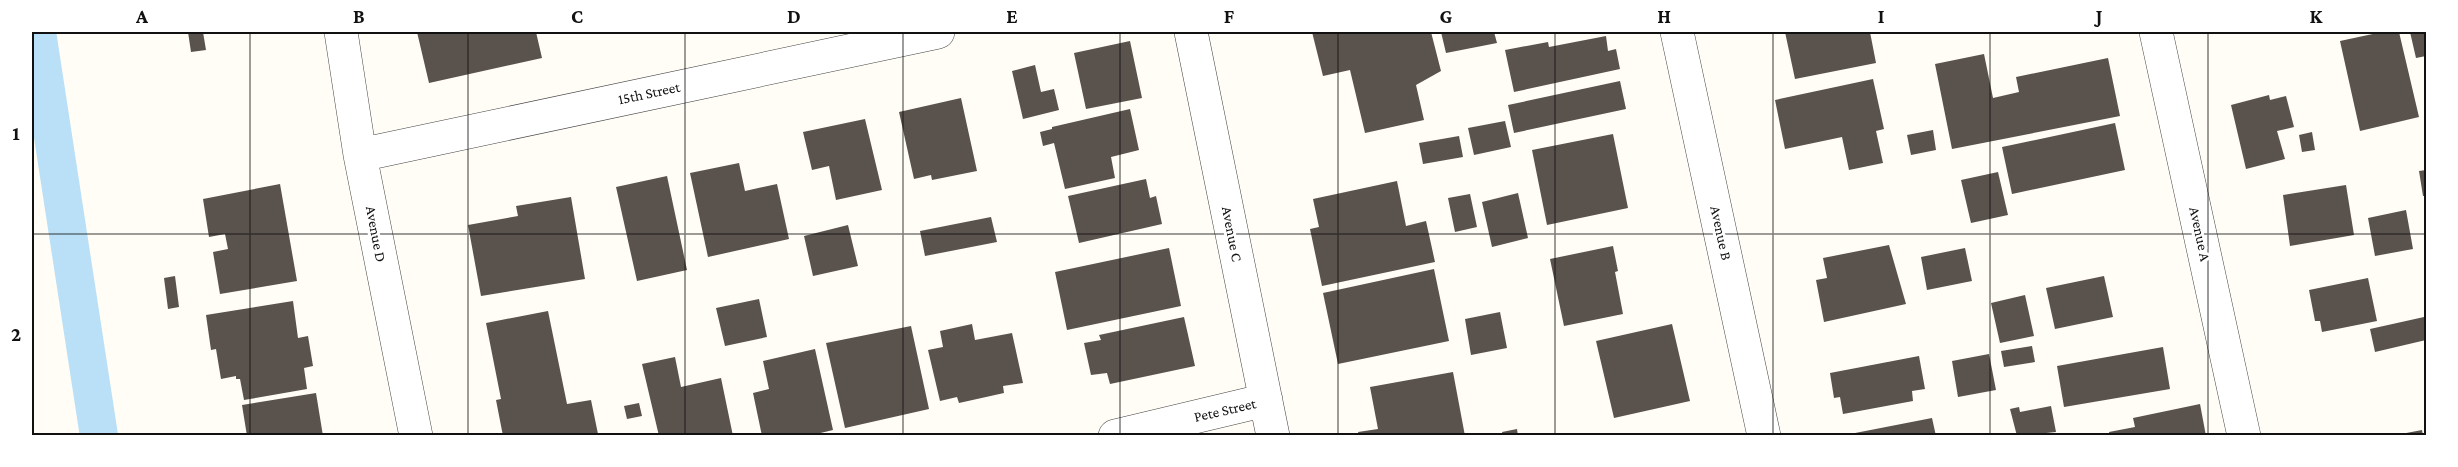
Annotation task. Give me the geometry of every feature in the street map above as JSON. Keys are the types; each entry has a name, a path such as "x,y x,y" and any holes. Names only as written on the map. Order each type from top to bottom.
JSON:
{"street":[{"name":"Avenue D","path":"341,32 360,155 416,435"},
{"name":"15th Street","path":"360,155 938,32"},
{"name":"Avenue C","path":"1191,32 1273,435"},
{"name":"Avenue B","path":"1677,32 1764,435"},
{"name":"Avenue A","path":"2156,32 2244,435"},
{"name":"Pete Street","path":"1114,435 1266,400"}],"building":[{"path":"188,32 203,32 206,50 191,52"},
{"path":"417,32 536,32 542,58 429,83"},
{"path":"1312,32 1431,32 1441,71 1416,85 1424,120 1365,133 1350,70 1323,76"},
{"path":"1441,32 1494,32 1497,43 1446,53"},
{"path":"1785,32 1870,32 1876,63 1795,79"},
{"path":"2382,32 2399,32 2419,117 2360,131 2340,41"},
{"path":"2410,32 2426,32 2426,56 2416,58"},
{"path":"1606,36 1608,51 1616,49 1620,69 1514,92 1505,50 1548,42 1549,47"},
{"path":"1130,41 1142,98 1086,109 1074,53"},
{"path":"1984,54 1993,98 2019,92 2016,77 2108,58 2120,116 1952,149 1935,64"},
{"path":"1035,65 1041,92 1054,89 1059,110 1023,119 1012,71"},
{"path":"1873,79 1884,129 1876,131 1883,163 1849,170 1842,137 1785,149 1775,100"},
{"path":"1620,81 1626,109 1514,133 1508,105"},
{"path":"2269,95 2270,100 2286,96 2294,127 2277,131 2285,159 2246,169 2231,105"},
{"path":"961,98 977,171 932,180 931,175 914,179 899,112"},
{"path":"1130,109 1139,150 1111,157 1115,178 1065,189 1054,143 1043,146 1040,132 1052,129 1052,127"},
{"path":"865,119 882,190 836,200 829,166 812,170 803,132"},
{"path":"1505,121 1511,147 1474,155 1468,128"},
{"path":"2115,123 2125,170 2012,194 2002,147"},
{"path":"1933,130 1936,150 1911,155 1907,135"},
{"path":"2312,132 2315,150 2302,152 2299,135"},
{"path":"1613,134 1628,208 1547,225 1532,150"},
{"path":"1459,136 1463,157 1423,164 1419,143"},
{"path":"739,163 745,191 777,184 789,239 708,257 690,173"},
{"path":"2426,170 2426,196 2423,196 2419,171"},
{"path":"1998,172 2008,215 1971,223 1961,180"},
{"path":"667,176 687,270 637,281 616,187"},
{"path":"1146,179 1150,198 1156,196 1162,224 1079,243 1068,196"},
{"path":"1397,181 1406,226 1426,221 1435,262 1322,286 1310,229 1319,227 1313,199"},
{"path":"280,184 297,281 220,294 213,252 228,249 225,234 209,237 203,199"},
{"path":"2346,185 2354,235 2290,246 2283,195"},
{"path":"1518,193 1528,238 1492,247 1482,202"},
{"path":"1470,194 1477,227 1455,232 1448,198"},
{"path":"571,197 585,279 481,296 468,225 518,216 516,206"},
{"path":"2406,210 2413,249 2375,256 2368,218"},
{"path":"991,217 997,242 925,256 920,231"},
{"path":"848,225 858,266 813,276 804,236"},
{"path":"1889,245 1906,304 1824,322 1816,280 1827,278 1823,258"},
{"path":"1613,246 1618,271 1615,272 1623,314 1564,326 1550,259"},
{"path":"1169,248 1181,306 1067,330 1055,272"},
{"path":"1965,248 1972,281 1927,290 1921,257"},
{"path":"1434,269 1449,341 1338,364 1323,293"},
{"path":"175,276 179,307 168,309 164,278"},
{"path":"2104,276 2113,317 2055,329 2046,288"},
{"path":"2368,278 2377,321 2322,332 2320,321 2315,321 2309,290"},
{"path":"2025,295 2034,336 2000,343 1991,303"},
{"path":"759,299 767,337 725,346 716,308"},
{"path":"293,301 298,338 308,336 313,366 304,368 307,389 244,400 240,379 236,379 236,376 221,379 216,349 211,350 206,315"},
{"path":"548,311 567,404 591,400 598,434 503,436 496,400 501,399 486,323"},
{"path":"1500,312 1507,348 1471,355 1465,319"},
{"path":"1184,317 1195,366 1110,384 1107,373 1091,375 1084,343 1101,340 1099,335"},
{"path":"2424,317 2426,340 2375,352 2370,329"},
{"path":"972,324 975,340 1012,333 1023,383 1003,386 1004,393 959,403 957,397 940,401 928,350 943,347 940,331"},
{"path":"1672,324 1690,401 1614,418 1596,341"},
{"path":"911,326 929,409 845,428 826,343"},
{"path":"2032,346 2035,362 2004,367 2001,351"},
{"path":"2163,347 2170,389 2064,407 2057,366"},
{"path":"815,349 833,430 808,436 762,436 753,393 769,389 763,361"},
{"path":"1989,354 1996,390 1958,397 1952,361"},
{"path":"1919,356 1925,389 1912,391 1913,401 1843,414 1840,397 1834,398 1830,373"},
{"path":"675,357 681,387 721,378 733,436 659,436 642,364"},
{"path":"1453,372 1465,436 1359,436 1358,432 1378,429 1370,387"},
{"path":"316,393 323,436 247,436 242,405"},
{"path":"639,403 642,416 627,419 624,406"},
{"path":"2200,404 2206,436 2110,436 2109,432 2135,427 2133,418"},
{"path":"2051,406 2056,432 2017,436 2010,409 2019,407 2020,412"},
{"path":"1932,418 1936,436 1850,436 1850,434"},
{"path":"1517,429 1518,436 1503,436 1502,432"},
{"path":"2422,430 2423,436 2401,436 2401,434"}],"waterway":[{"path":"37,32 99,436"}]}
